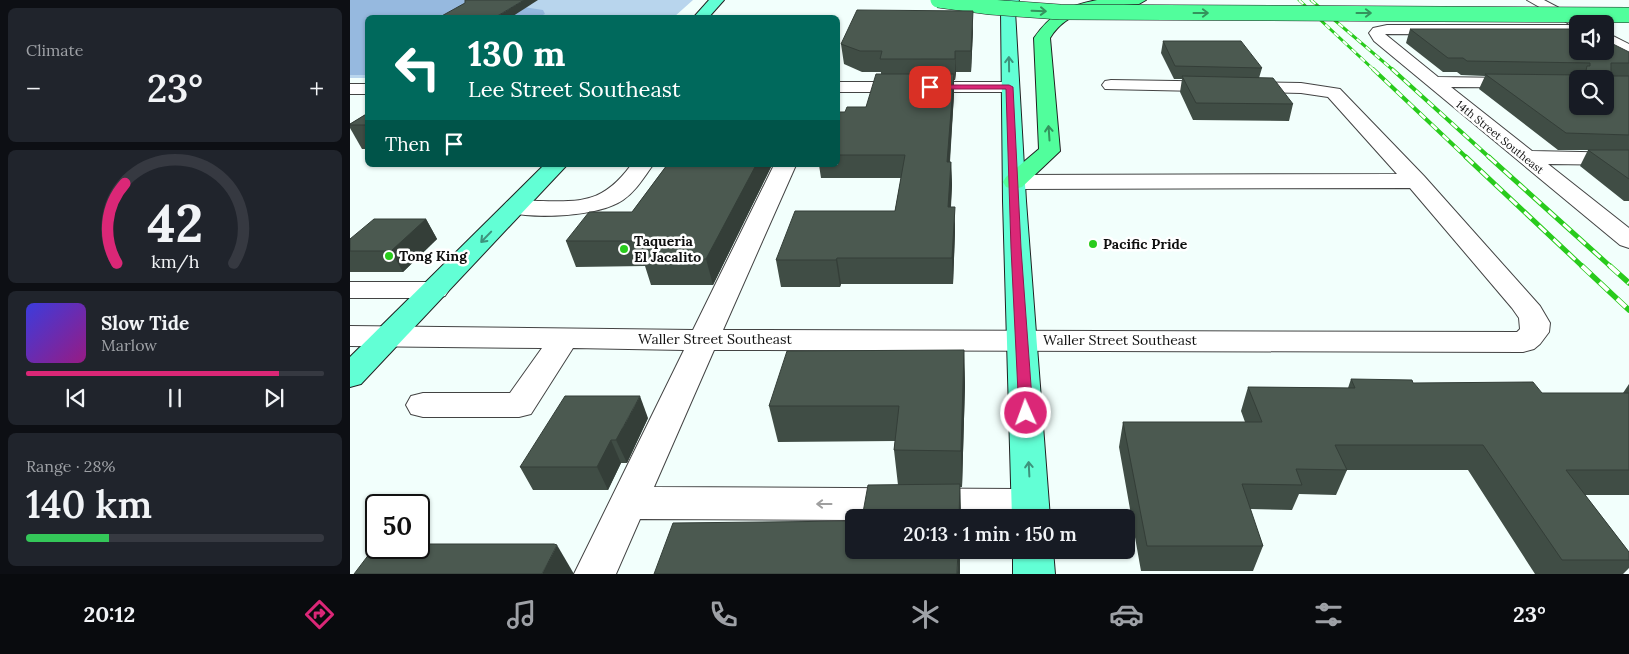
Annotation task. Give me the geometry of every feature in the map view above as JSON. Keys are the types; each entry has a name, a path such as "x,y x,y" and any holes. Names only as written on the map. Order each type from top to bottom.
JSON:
{"highway":[{"path":"938,0 990,7 1060,12 1629,14"},
{"path":"1014,182 1050,151 1042,38 1047,28 1057,18 1077,10 1139,0"},
{"path":"1328,0 1629,7"}],"main road":[{"path":"703,15 717,0"},
{"path":"1012,0 1008,11 1009,87 1031,509"},
{"path":"350,376 554,167"},
{"path":"1033,559 1034,574"}],"street":[{"path":"1534,0 1569,19"},
{"name":"14th Street Southeast","path":"1569,30 1387,29 1378,30 1377,35 1629,240"},
{"path":"1614,31 1621,31"},
{"path":"1614,42 1629,50"},
{"path":"1433,82 1569,84"},
{"name":"Waller Street Southeast","path":"350,336 704,340 1523,342 1532,336 1536,327 1535,318 1416,181 1338,97 1328,91 1301,88 1110,85"},
{"path":"840,87 1009,87"},
{"path":"350,89 365,89"},
{"path":"1526,157 1629,159"},
{"path":"515,207 569,208 594,204 612,198 624,189 640,167"},
{"path":"595,574 784,167"},
{"path":"1014,182 1416,181"},
{"path":"350,290 435,290"},
{"path":"423,405 518,405 565,338"},
{"path":"628,503 930,509"}],"shaded area":[{"path":"350,0 693,0 676,15 365,15 365,78 350,78"},
{"path":"350,0 522,0 517,6 543,10 545,14 365,15 365,75 350,75"}],"building":[{"path":"465,0 524,0 499,15 443,15 465,3"},
{"path":"857,10 973,11 971,51 955,51 955,59 880,59 882,51 860,51 841,44"},
{"path":"1410,29 1569,29 1569,60 1614,60 1614,44 1629,52 1629,63 1611,63 1611,70 1586,70 1590,63 1467,61 1463,58 1448,58"},
{"path":"1163,41 1241,41 1262,68 1175,66"},
{"path":"876,74 954,74 947,162 951,162 948,207 955,207 952,258 776,260 795,211 895,211 905,155 840,155 840,112 845,112 847,107 866,107"},
{"path":"1485,74 1569,75 1569,115 1614,115 1614,76 1629,76 1629,135 1566,133"},
{"path":"1182,76 1273,78 1293,104 1196,103"},
{"path":"365,115 365,125 350,124"},
{"path":"1588,150 1629,150 1629,179"},
{"path":"666,167 755,167 706,259 643,259 655,241 566,241 589,212 632,212"},
{"path":"374,219 426,219 391,251 350,251 350,239"},
{"path":"964,350 961,451 894,450 899,406 769,406 787,351"},
{"path":"1351,379 1412,380 1413,383 1533,382 1542,393 1629,393 1629,470 1566,470 1629,552 1629,560 1562,560 1483,445 1335,445 1347,470 1296,469 1302,485 1242,484 1263,546 1147,546 1123,422 1262,422 1248,387 1355,388"},
{"path":"565,396 640,396 616,440 611,440 597,467 520,467"},
{"path":"960,484 959,509 864,509 868,485"},
{"path":"845,521 845,559 958,559 957,574 654,574 673,523"},
{"path":"430,544 557,545 542,574 354,574 365,559 430,559"}],"railway":[{"path":"1299,0 1374,70"},
{"path":"1311,0 1393,70"},
{"path":"1373,69 1467,158"},
{"path":"1392,69 1490,158"},
{"path":"1466,157 1583,267"},
{"path":"1489,157 1611,267"},
{"path":"1582,266 1629,310"},
{"path":"1610,266 1629,283"}],"place":[{"name":"Pacific Pride","path":"1093,244"},
{"name":"Taqueria El Jacalito","path":"624,249"},
{"name":"Tong King","path":"389,256"}],"route":[{"path":"930,87 1009,87 1026,413"}]}
